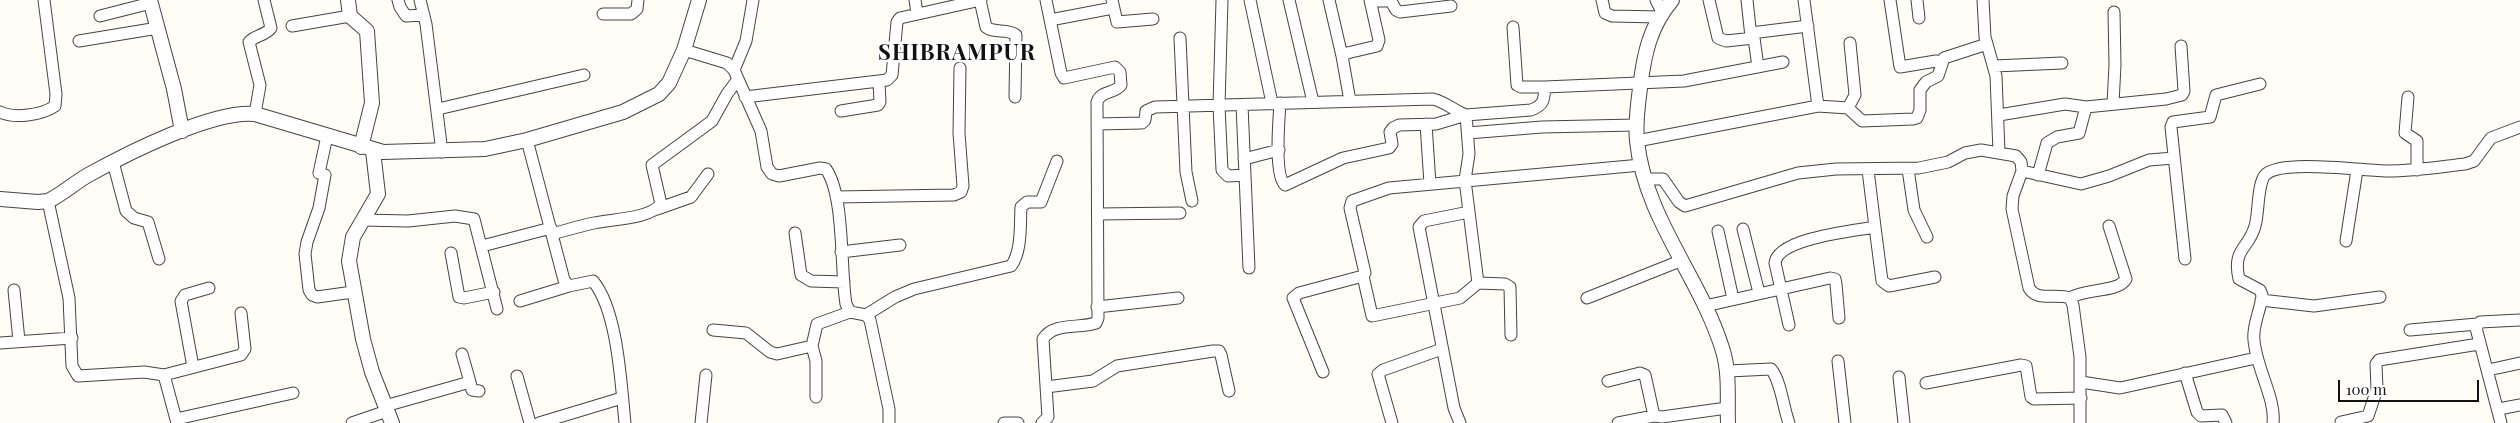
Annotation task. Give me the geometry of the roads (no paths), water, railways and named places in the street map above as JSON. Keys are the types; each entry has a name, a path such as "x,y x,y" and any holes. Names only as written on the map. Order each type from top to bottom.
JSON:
{"street":[{"path":"0,112 20,115 44,112 55,106 56,94 44,0"},
{"path":"255,114 260,85 249,42 252,38 268,32 271,28 264,0"},
{"path":"348,0 350,16 367,31 372,71 372,103 367,149 379,189 376,199 353,237 349,261 353,292 372,372 388,414"},
{"path":"398,0 403,14 406,16 424,15"},
{"path":"420,0 438,108 442,152"},
{"path":"603,14 631,14 637,9 638,0"},
{"path":"0,199 48,201 90,174 114,162 182,131 227,115 255,114 367,149 442,152 485,149 527,140 623,112 659,94 669,83 684,50 699,0"},
{"path":"657,209 661,204 652,166 712,121 736,74 746,41 753,0"},
{"path":"915,0 917,13"},
{"path":"745,97 879,83 887,80 892,75 897,22 906,15 981,0 986,27 990,30 1012,32 1016,35 1014,97"},
{"path":"1042,423 1048,417 1042,340 1047,333 1054,329 1096,323 1097,124 1099,97 1120,88 1120,72 1115,67 1064,78 1061,73 1046,0"},
{"path":"1222,0 1219,106 1222,170 1228,176 1245,175"},
{"path":"1250,0 1276,103 1281,176 1285,186 1343,158 1389,148 1392,144 1390,132 1399,125 1426,124 1466,115 1531,110 1540,107 1544,102 1545,87"},
{"path":"1289,0 1313,102"},
{"path":"1329,0 1350,101"},
{"path":"1602,0 1605,13 1612,16 1659,10 1672,0"},
{"path":"1709,0 1716,31 1721,41 1808,26"},
{"path":"1747,0 1751,35 1755,41 1758,67"},
{"path":"1804,0 1818,106"},
{"path":"1890,0 1900,67 1936,61 1942,62"},
{"path":"1917,0 1919,18"},
{"path":"1983,0 1983,23 1994,66 1999,115 1999,152"},
{"path":"1342,56 1347,53 1377,46 1378,40 1370,1 1391,1 1396,10 1400,12 1451,6"},
{"path":"100,16 151,2 182,131"},
{"path":"1050,20 1113,4 1116,19 1121,23 1153,19"},
{"path":"1659,10 1647,43 1640,84 1636,125 1637,141 1643,172 1656,210 1680,261 1716,329 1728,371 1728,423"},
{"path":"2113,104 2115,65 2114,12"},
{"path":"292,26 350,16"},
{"path":"1513,27 1517,85 1521,88 1640,84 1692,80 1783,62"},
{"path":"78,41 158,28"},
{"path":"1180,38 1186,172 1192,200"},
{"path":"1848,108 1855,95 1850,43"},
{"path":"1637,141 1818,106 1848,108 1862,121 1917,118 1920,110 1920,90 1926,82 1938,76 1944,58 1987,44"},
{"path":"1999,115 2065,104 2086,107 2166,99 2182,95 2181,46"},
{"path":"684,50 727,63 736,74 761,131 767,167 772,174 779,176 826,168 830,174 836,197 846,304 850,312"},
{"path":"1994,66 2062,63"},
{"path":"836,197 954,195 961,192 963,186 960,134 960,68"},
{"path":"438,108 584,75"},
{"path":"841,111 878,105 880,102 879,83"},
{"path":"2185,259 2171,127 2173,122 2210,116 2216,95 2260,84"},
{"path":"2408,96 2405,133 2417,141 2417,170"},
{"path":"1097,124 1142,123 1145,120 1146,111 1150,108 1350,101 1433,99 1447,104 1458,113 1466,115"},
{"path":"1242,105 1249,268"},
{"path":"2038,175 2047,143 2057,137 2079,133 2086,107"},
{"path":"1466,115 1469,162 1465,180 1478,283"},
{"path":"1426,124 1430,184"},
{"path":"1468,133 1542,127 1636,125"},
{"path":"2273,423 2272,401 2256,358 2254,328 2261,300 2260,290 2240,279 2237,261 2239,252 2256,225 2262,182 2266,174 2274,170 2303,167 2357,170 2417,170 2474,161 2492,138 2520,127"},
{"path":"326,136 319,174 325,175 322,196 305,254 309,290 312,295 318,296 353,292"},
{"path":"527,140 564,280 569,286"},
{"path":"1244,159 1279,150"},
{"path":"1511,335 1510,287 1505,284 1478,283 1463,296 1434,304 1372,316 1350,208 1352,201 1376,191 1465,180 1643,172 1663,179 1684,206 1798,174 1836,169 1908,169 1948,162 1971,151 1999,152 2020,158 2022,171 2012,201 2029,288 2032,294 2038,296 2070,298 2078,293 2119,286 2126,279 2109,226"},
{"path":"2022,171 2081,184 2109,176 2149,160 2174,158"},
{"path":"816,397 816,361 812,346 817,324 850,312 866,315 895,297 914,289 1010,266 1014,262 1017,245 1020,207 1027,202 1041,202 1057,161"},
{"path":"114,162 126,211 134,218 148,222 159,259"},
{"path":"1908,169 1914,210 1926,237"},
{"path":"1868,170 1882,281 1885,285 1889,286 1936,277"},
{"path":"2346,241 2357,170"},
{"path":"482,246 595,222 646,214 683,202 691,197 708,174"},
{"path":"48,201 65,274 72,338 72,366 78,376 144,372 164,375 241,355 244,352 241,313"},
{"path":"1460,423 1454,408 1419,227 1420,223 1469,212"},
{"path":"1098,214 1180,213"},
{"path":"362,220 400,222 450,216 471,217 477,223 497,309"},
{"path":"1788,325 1775,263 1776,256 1781,250 1819,237 1875,228"},
{"path":"1743,229 1759,293"},
{"path":"1718,231 1732,299"},
{"path":"795,233 800,275 811,281 844,282"},
{"path":"841,252 900,245"},
{"path":"450,253 459,297 464,298 494,292"},
{"path":"1587,298 1680,261"},
{"path":"1323,372 1293,298 1299,293 1363,276"},
{"path":"1705,306 1830,278 1834,279 1839,318"},
{"path":"520,301 569,286 593,281 597,286 610,319 622,384 624,423"},
{"path":"193,367 181,301 186,295 209,288"},
{"path":"14,290 19,341"},
{"path":"2261,300 2314,306 2380,297"},
{"path":"1097,307 1178,298"},
{"path":"2070,298 2080,357 2080,423"},
{"path":"866,315 872,328 890,409 889,423"},
{"path":"2410,330 2478,324 2480,322 2520,320"},
{"path":"2478,324 2479,344 2499,409 2501,423"},
{"path":"713,330 746,333 770,352 777,354 812,346"},
{"path":"0,343 72,338"},
{"path":"2340,422 2368,416 2377,389 2376,364 2379,360 2479,344"},
{"path":"1392,423 1378,374 1442,349"},
{"path":"1046,387 1093,381 1117,366 1219,351 1229,391"},
{"path":"462,354 472,390 479,391"},
{"path":"2081,382 2120,388 2256,358"},
{"path":"1838,362 1844,423"},
{"path":"2488,370 2520,362"},
{"path":"1926,382 2020,365 2026,366 2031,397 2034,399 2080,398"},
{"path":"1728,371 1771,370 1778,381 1781,402 1789,423"},
{"path":"1608,380 1640,373 1645,375 1654,416"},
{"path":"2185,373 2197,412 2201,416 2222,415 2226,423"},
{"path":"164,375 176,421 294,392"},
{"path":"701,423 706,375"},
{"path":"517,376 530,423"},
{"path":"1899,377 1904,423"},
{"path":"352,423 388,414 470,382"},
{"path":"540,423 565,419 622,398"},
{"path":"2499,409 2520,405"},
{"path":"1618,423 1654,416 1662,417 1727,408"},
{"path":"1004,423 1018,423"}],"district":[{"name":"SHIBRAMPUR","path":"957,53"}]}
